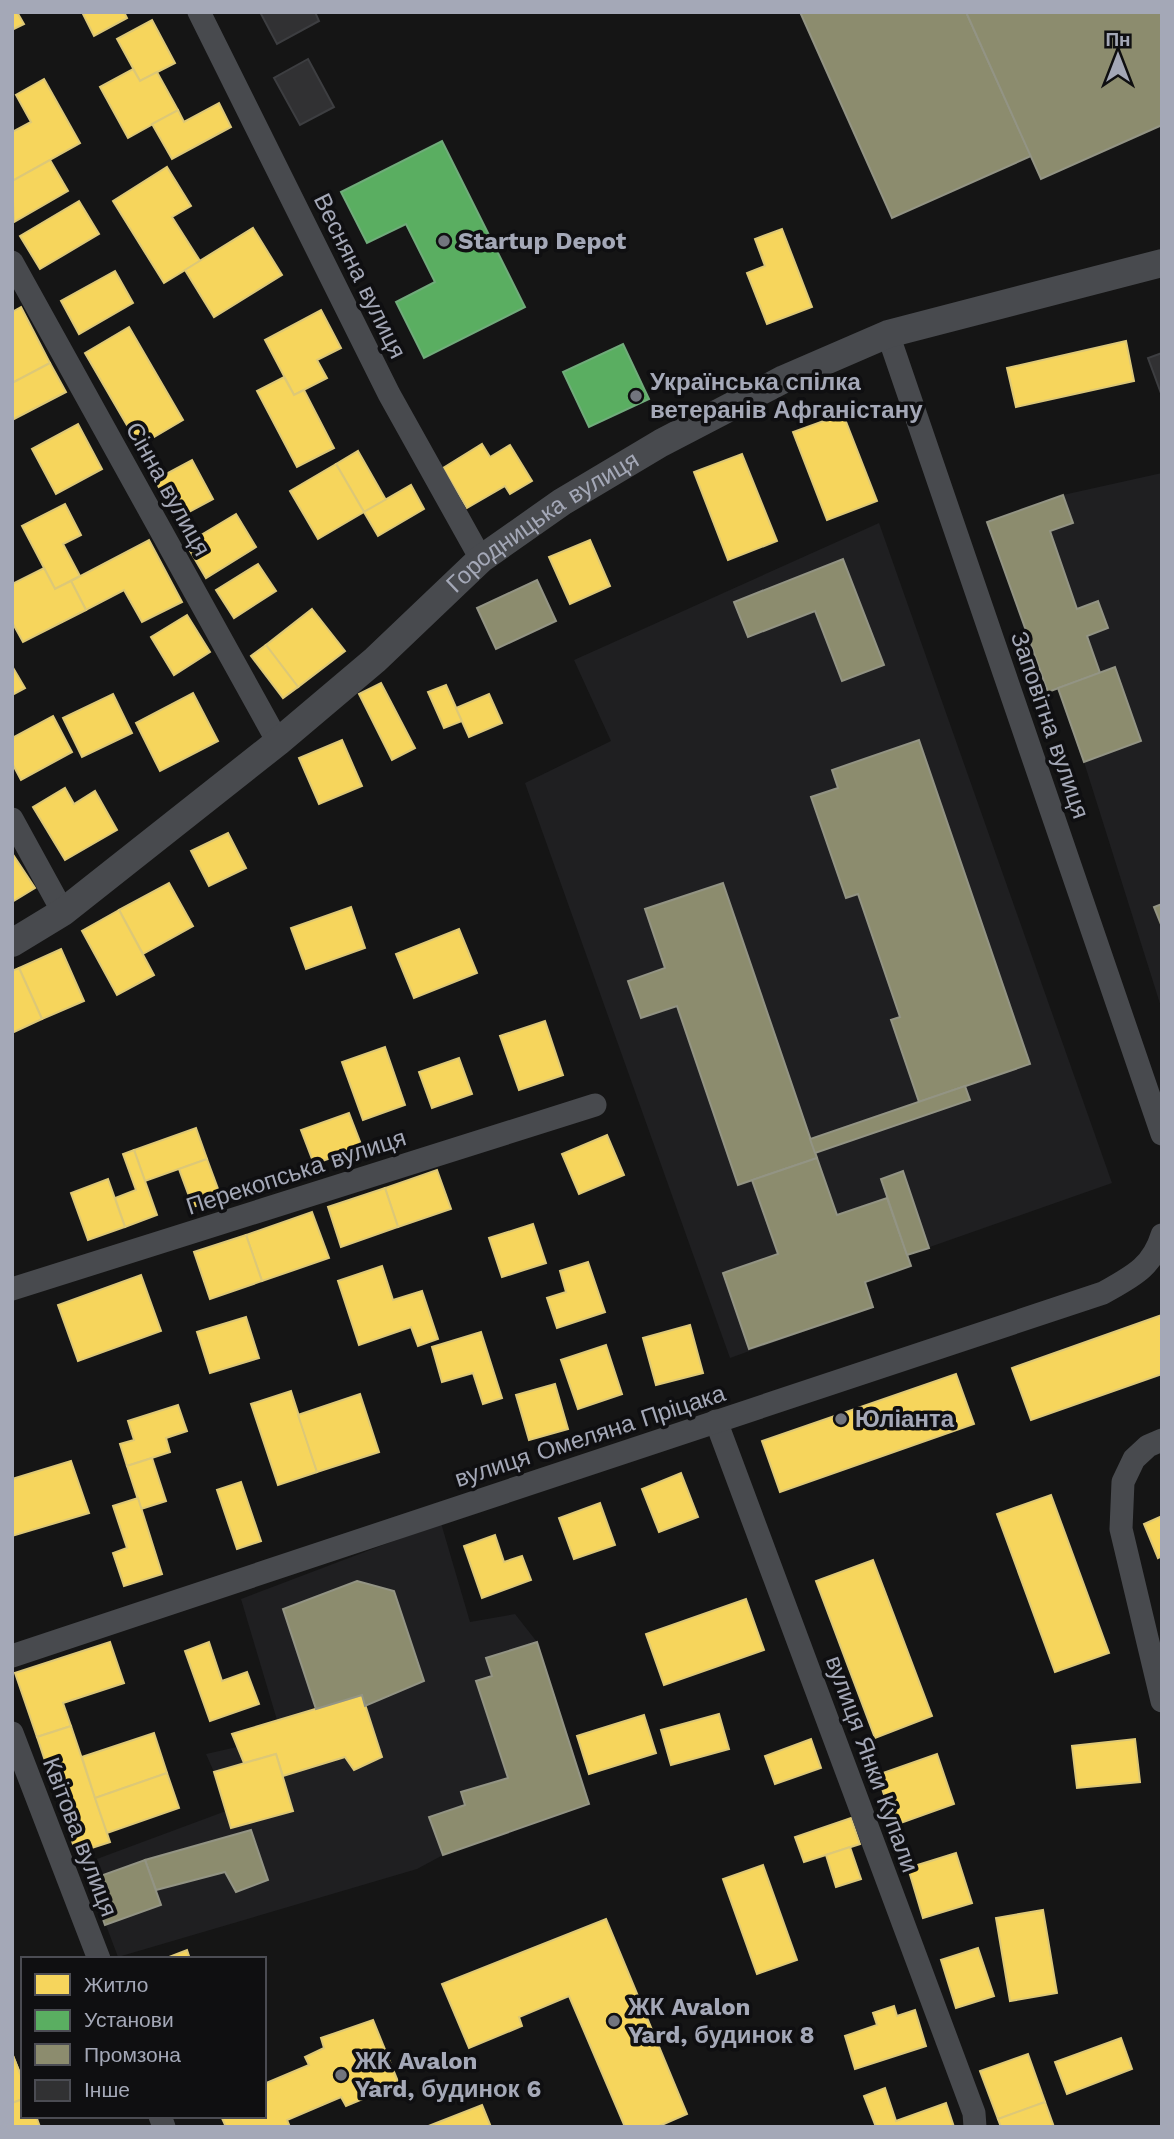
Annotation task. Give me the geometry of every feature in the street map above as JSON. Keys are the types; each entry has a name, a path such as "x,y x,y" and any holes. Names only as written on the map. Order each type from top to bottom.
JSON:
{"street":[{"name":"Весняна вулиця","path":"199,12 389,394 481,559"},
{"name":"Сінна вулиця","path":"12,262 278,742"},
{"name":"Городницька вулиця","path":"12,943 63,912 278,742 375,660 481,559 562,502 661,443 784,379 888,334 1162,263"},
{"name":"Заповітна вулиця","path":"888,334 1162,1133"},
{"path":"12,819 63,912"},
{"name":"Перекопська вулиця","path":"12,1289 595,1105"},
{"name":"вулиця Омеляна Пріцака","path":"12,1656 1103,1293 1140,1273 1153,1256 1162,1235"},
{"name":"вулиця Янки Купали","path":"716,1421 974,2113 975,2127"},
{"path":"1162,1440 1148,1446 1134,1459 1123,1482 1121,1529 1162,1701"},
{"name":"Квітова вулиця","path":"12,1733 98,1957"}],"shaded area":[{"path":"1162,473 1162,1010 1084,762 1058,689 1048,692 987,522 1063,495"},
{"path":"879,523 1112,1183 907,1255 865,1282 873,1307 730,1358 525,783 611,741 574,660"},
{"path":"441,1523 470,1622 515,1614 537,1642 589,1804 443,1855 417,1869 118,1957 89,1880 86,1863 226,1811 206,1754 237,1747 232,1734 277,1720 241,1599"}],"building: Житло":[{"path":"12,12 17,12 24,24 12,30"},
{"path":"82,12 124,12 127,18 94,36"},
{"path":"152,20 175,63 140,81 117,39"},
{"path":"133,69 140,81 157,72 178,110 128,138 100,87"},
{"path":"44,79 80,143 12,181 12,132 31,122 16,95"},
{"path":"219,103 231,127 172,159 152,124 178,110 184,122"},
{"path":"50,160 68,191 14,222 12,181"},
{"path":"167,167 191,206 172,217 200,261 164,283 113,201"},
{"path":"79,201 99,234 40,269 20,236"},
{"path":"253,228 282,275 214,317 185,270"},
{"path":"782,229 812,307 767,324 747,273 765,266 755,239"},
{"path":"115,271 133,303 79,334 61,301"},
{"path":"21,307 50,363 12,383 12,312"},
{"path":"321,310 341,348 317,360 327,378 294,395 265,340"},
{"path":"129,327 183,420 139,446 85,353"},
{"path":"1126,341 1134,381 1016,407 1007,368"},
{"path":"50,363 66,392 12,420 12,383"},
{"path":"284,377 294,395 304,390 334,448 297,467 257,391"},
{"path":"843,414 877,501 827,520 793,432"},
{"path":"78,424 102,469 56,494 32,449"},
{"path":"482,444 490,457 510,445 532,481 510,494 505,486 467,508 443,468"},
{"path":"358,451 386,500 364,512 336,464"},
{"path":"742,454 777,541 728,560 694,472"},
{"path":"192,460 213,499 176,519 155,480"},
{"path":"336,464 364,512 318,539 290,491"},
{"path":"411,485 424,509 378,536 364,512"},
{"path":"65,504 81,535 63,544 80,576 55,589 22,526"},
{"path":"236,514 256,547 206,578 186,544"},
{"path":"149,540 182,602 142,622 124,590 86,610 71,581"},
{"path":"590,540 610,586 570,604 549,557"},
{"path":"258,564 276,591 234,618 216,590"},
{"path":"44,568 55,589 71,581 86,610 23,642 12,622 12,584"},
{"path":"312,609 345,651 298,687 266,645"},
{"path":"187,615 210,652 174,675 151,637"},
{"path":"266,645 298,687 283,698 251,656"},
{"path":"12,666 25,688 12,695"},
{"path":"381,683 415,748 392,760 359,694"},
{"path":"446,685 462,721 444,728 428,692"},
{"path":"193,693 218,741 160,771 136,723"},
{"path":"113,694 132,733 82,757 63,718"},
{"path":"489,694 502,723 469,737 456,708"},
{"path":"53,716 72,752 21,780 12,763 12,738"},
{"path":"342,740 362,786 319,804 299,758"},
{"path":"65,788 74,804 95,791 117,830 65,860 33,807"},
{"path":"228,833 246,868 209,886 191,851"},
{"path":"12,853 35,888 12,902"},
{"path":"169,883 193,926 143,954 119,910"},
{"path":"351,907 365,948 306,969 291,928"},
{"path":"119,910 154,975 117,995 82,931"},
{"path":"459,929 477,973 414,998 396,954"},
{"path":"61,949 84,1001 42,1019 19,968"},
{"path":"19,968 42,1019 12,1033 12,971"},
{"path":"545,1021 563,1075 519,1090 500,1036"},
{"path":"385,1047 405,1105 363,1120 342,1062"},
{"path":"459,1058 472,1094 432,1108 419,1072"},
{"path":"349,1113 362,1147 314,1164 301,1130"},
{"path":"196,1128 207,1159 145,1181 134,1150"},
{"path":"607,1135 624,1175 579,1194 562,1154"},
{"path":"134,1150 157,1215 125,1227 115,1198 136,1190 123,1154"},
{"path":"207,1159 221,1197 193,1207 179,1169"},
{"path":"437,1170 451,1209 398,1227 385,1188"},
{"path":"108,1179 125,1227 88,1240 71,1193"},
{"path":"385,1188 398,1227 341,1247 328,1207"},
{"path":"312,1212 329,1258 262,1281 246,1235"},
{"path":"533,1224 546,1263 502,1277 489,1238"},
{"path":"246,1235 262,1281 210,1299 194,1252"},
{"path":"588,1262 605,1312 557,1328 547,1298 566,1292 560,1271"},
{"path":"382,1266 393,1300 422,1291 438,1339 418,1346 411,1327 359,1345 338,1281"},
{"path":"141,1275 161,1331 78,1361 58,1305"},
{"path":"1162,1315 1162,1374 1031,1420 1012,1368"},
{"path":"246,1317 259,1358 210,1373 197,1332"},
{"path":"690,1325 703,1373 656,1385 643,1338"},
{"path":"481,1332 502,1398 483,1404 473,1373 442,1382 432,1347"},
{"path":"606,1345 622,1394 578,1409 561,1360"},
{"path":"956,1374 974,1424 780,1492 762,1441"},
{"path":"555,1384 568,1429 529,1440 516,1395"},
{"path":"291,1391 317,1472 278,1485 251,1404"},
{"path":"360,1394 379,1452 317,1472 298,1415"},
{"path":"178,1405 187,1431 166,1438 170,1452 127,1466 120,1444 134,1440 128,1421"},
{"path":"152,1458 166,1501 141,1509 127,1466"},
{"path":"71,1461 89,1513 12,1536 12,1479"},
{"path":"681,1473 698,1517 659,1532 642,1489"},
{"path":"241,1482 261,1541 237,1549 217,1490"},
{"path":"1051,1495 1109,1653 1055,1672 997,1514"},
{"path":"138,1498 162,1574 124,1586 113,1553 127,1548 113,1506"},
{"path":"600,1503 615,1545 574,1559 559,1518"},
{"path":"1162,1516 1162,1556 1158,1558 1144,1524"},
{"path":"495,1535 504,1562 522,1556 531,1580 482,1598 464,1546"},
{"path":"873,1560 932,1716 875,1738 816,1581"},
{"path":"746,1599 764,1650 664,1685 646,1634"},
{"path":"110,1642 124,1683 63,1703 71,1726 37,1737 15,1673"},
{"path":"209,1642 222,1681 247,1672 259,1704 210,1721 185,1651"},
{"path":"362,1695 382,1757 354,1770 345,1757 283,1776 276,1754 244,1763 232,1734"},
{"path":"719,1714 729,1749 671,1765 661,1730"},
{"path":"644,1715 656,1753 589,1774 577,1736"},
{"path":"71,1726 110,1842 76,1853 37,1737"},
{"path":"154,1733 167,1773 95,1798 82,1757"},
{"path":"811,1739 821,1768 775,1784 765,1756"},
{"path":"1135,1739 1140,1782 1077,1788 1072,1746"},
{"path":"276,1754 293,1811 231,1828 214,1772"},
{"path":"937,1754 954,1804 895,1825 877,1775"},
{"path":"167,1773 179,1808 107,1833 95,1798"},
{"path":"851,1818 860,1844 804,1862 795,1837"},
{"path":"850,1847 861,1879 836,1887 826,1855"},
{"path":"956,1853 972,1903 923,1918 908,1868"},
{"path":"763,1865 797,1960 757,1974 723,1879"},
{"path":"1043,1910 1057,1993 1010,2001 996,1918"},
{"name":"ЖК Avalon Yard, будинок 8","path":"606,1919 687,2114 657,2127 625,2127 569,1996 519,2017 522,2026 469,2048 442,1984"},
{"path":"978,1948 994,1996 956,2008 941,1960"},
{"path":"187,1950 189,1957 169,1957"},
{"path":"894,2006 897,2016 915,2010 926,2046 855,2069 845,2036 877,2025 873,2013"},
{"name":"ЖК Avalon Yard, будинок 6","path":"373,2020 399,2084 346,2106 341,2097 287,2120 290,2127 226,2127 222,2118 266,2118 266,2083 309,2065 305,2057 324,2048 321,2038"},
{"path":"1121,2038 1132,2069 1067,2094 1055,2062"},
{"path":"12,2053 21,2076 21,2100 12,2103"},
{"path":"12,2053 21,2076 21,2100 12,2103"},
{"path":"1028,2054 1045,2102 998,2119 980,2071"},
{"path":"885,2088 896,2121 946,2103 954,2127 876,2127 864,2096"},
{"path":"21,2100 21,2118 37,2118 40,2127 12,2127 12,2103"},
{"path":"1045,2102 1054,2127 1001,2127 998,2119"},
{"path":"482,2105 491,2127 426,2127"}],"building: Установи":[{"path":"442,141 525,307 424,358 396,302 435,282 406,224 367,243 341,192"},
{"path":"623,344 649,399 589,427 563,372"}],"building: Промзона":[{"path":"800,12 966,12 1031,156 892,218"},
{"path":"966,12 1162,12 1162,125 1041,179"},
{"path":"1063,495 1073,523 1050,531 1077,609 1098,601 1108,628 1087,636 1100,673 1048,692 987,522"},
{"path":"843,559 884,665 842,681 815,611 748,637 734,602"},
{"path":"537,580 556,621 496,649 477,608"},
{"path":"1115,667 1141,741 1084,762 1058,688"},
{"path":"919,740 1030,1064 919,1102 891,1020 900,1017 858,894 846,898 811,797 838,788 832,770"},
{"path":"723,883 817,1158 738,1185 677,1006 641,1018 628,981 665,968 645,909"},
{"path":"1162,904 1162,927 1154,907"},
{"path":"965,1086 970,1100 815,1153 810,1139"},
{"path":"817,1158 837,1215 887,1198 911,1266 865,1282 873,1307 749,1349 723,1273 778,1254 752,1180"},
{"path":"903,1171 929,1248 907,1255 881,1179"},
{"path":"357,1581 394,1591 424,1681 365,1706 362,1695 316,1709 283,1609"},
{"path":"537,1642 589,1804 443,1855 429,1817 465,1805 461,1792 508,1778 476,1681 492,1676 486,1658"},
{"path":"251,1830 268,1880 236,1892 225,1872 156,1890 145,1860"},
{"path":"145,1860 161,1905 105,1925 89,1880"}],"building: Інше":[{"path":"260,12 315,12 319,21 277,44"},
{"path":"308,59 334,107 300,125 274,78"},
{"path":"1162,353 1162,396 1148,358"}],"place":[{"name":"Startup Depot","path":"444,241"},
{"name":"Українська спілка ветеранів Афганістану","path":"636,396"},
{"name":"Юліанта","path":"841,1419"},
{"name":"ЖК Avalon Yard, будинок 8","path":"614,2021"},
{"name":"ЖК Avalon Yard, будинок 6","path":"341,2075"}]}
